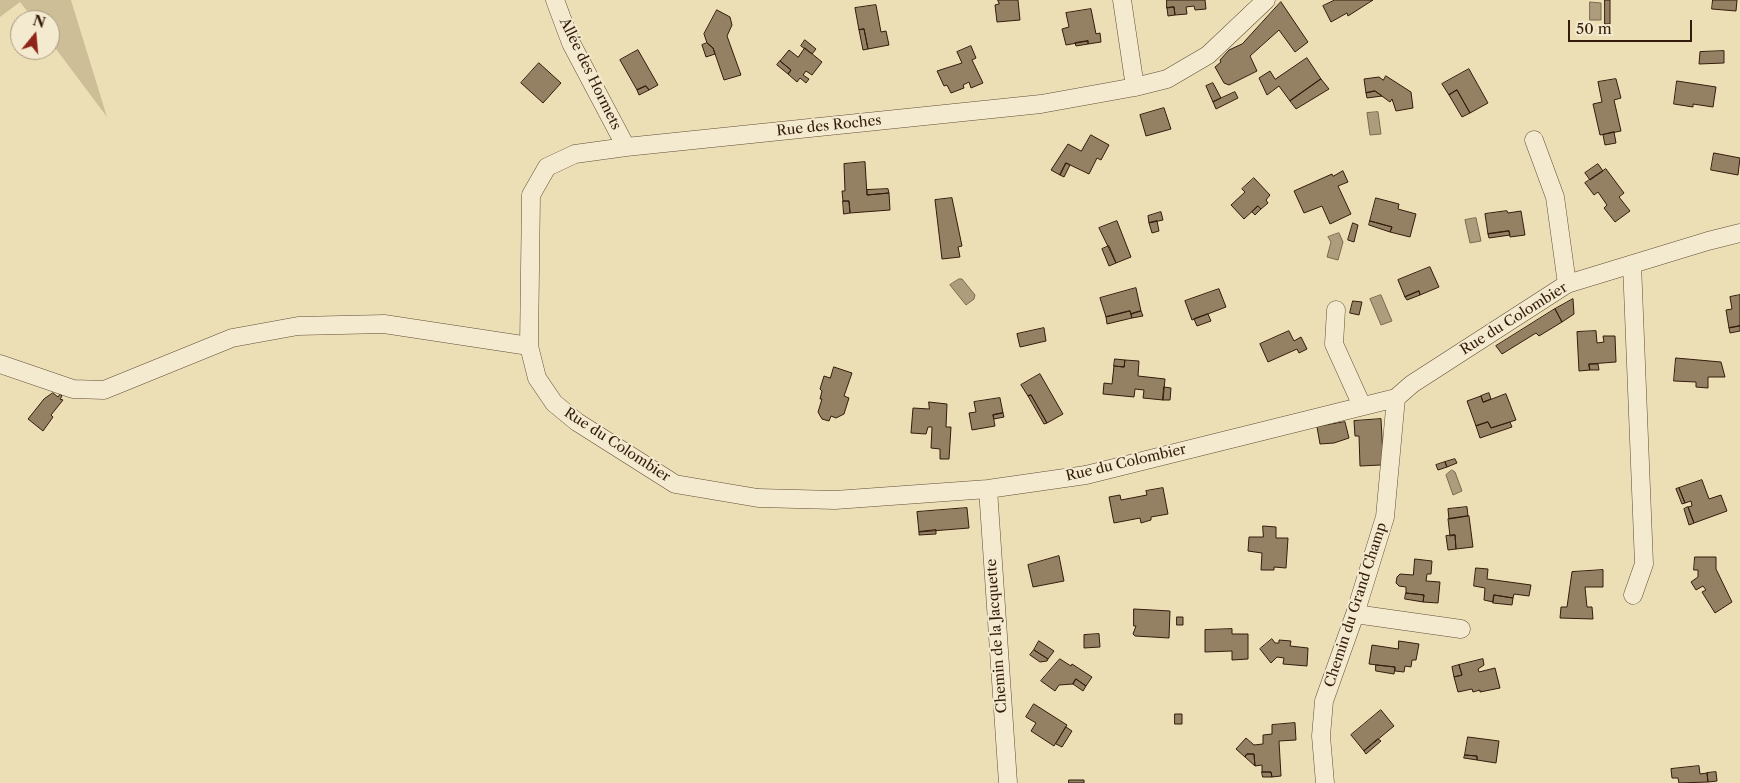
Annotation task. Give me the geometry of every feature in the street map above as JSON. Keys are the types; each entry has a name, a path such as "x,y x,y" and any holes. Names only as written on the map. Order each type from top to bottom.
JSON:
{"street":[{"name":"Allée des Hormets","path":"555,0 571,43 626,147"},
{"path":"1122,0 1135,87"},
{"name":"Rue des Roches","path":"529,346 531,195 547,167 575,154 626,147 1041,104 1135,87 1167,79 1208,55 1266,0"},
{"path":"1534,140 1555,197 1567,284"},
{"name":"Rue du Colombier","path":"529,346 537,378 554,403 577,422 675,484 758,498 835,500 988,488 1086,474 1396,398 1412,384 1567,284 1740,233"},
{"path":"1632,264 1644,564 1633,595"},
{"path":"1336,310 1334,344 1362,406"},
{"path":"0,364 73,389 104,390 232,338 298,326 384,324 529,346"},
{"name":"Chemin du Grand Champ","path":"1325,783 1321,736 1324,701 1355,614 1385,517 1396,398"},
{"name":"Chemin de la Jacquette","path":"988,488 1008,783"},
{"path":"1355,614 1461,629"}],"shaded area":[{"path":"0,0 71,0 107,117 60,54 60,10 26,10 20,2 0,17"},
{"path":"1590,2 1601,3 1601,20 1590,20"},
{"path":"1378,112 1381,134 1370,135 1367,113"},
{"path":"1476,218 1481,241 1470,243 1465,220"},
{"path":"1339,233 1343,242 1338,260 1327,257 1331,242 1328,237"},
{"path":"962,279 975,295 974,299 966,305 950,285"},
{"path":"1381,295 1392,321 1381,325 1370,299"},
{"path":"1452,470 1455,472 1462,491 1453,495 1446,475"}],"building":[{"path":"998,0 1018,0 1020,20 997,22 995,5 999,4"},
{"path":"1167,0 1205,0 1206,9 1195,10 1194,6 1186,7 1187,14 1175,15 1174,7 1167,8"},
{"path":"1335,0 1373,0 1348,16 1347,13 1331,22 1323,6"},
{"path":"1605,0 1610,0 1610,24 1605,24"},
{"path":"1713,0 1737,0 1736,11 1712,9"},
{"path":"1281,2 1308,42 1295,52 1279,30 1250,56 1257,71 1229,85 1224,83 1215,67 1229,50 1242,44"},
{"path":"876,5 881,32 886,31 889,45 868,49 864,29 859,30 855,8"},
{"path":"1174,7 1175,15 1168,16 1167,8"},
{"path":"1091,9 1096,34 1100,33 1101,42 1088,44 1088,41 1066,45 1062,29 1069,27 1066,13"},
{"path":"717,10 730,17 732,25 727,36 741,75 724,80 713,48 707,43 704,34"},
{"path":"864,29 868,49 863,50 859,30"},
{"path":"805,40 816,49 812,54 801,46"},
{"path":"1088,41 1088,44 1076,46 1075,43"},
{"path":"707,43 713,48 715,54 706,57 702,45"},
{"path":"971,46 976,58 972,60 983,83 971,88 969,82 963,85 964,88 951,93 947,85 944,86 937,71 962,63 957,52"},
{"path":"805,48 822,62 812,75 806,71 803,75 809,79 806,83 800,78 797,82 788,74 791,70 780,61 789,50 798,57"},
{"path":"638,50 658,85 649,90 646,86 637,90 620,60"},
{"path":"1724,51 1724,63 1699,64 1700,52"},
{"path":"1307,58 1321,79 1290,101 1279,86 1267,95 1259,78 1270,71 1275,79"},
{"path":"780,61 791,70 788,74 777,65"},
{"path":"539,63 561,83 543,103 521,83"},
{"path":"1469,69 1488,103 1470,113 1457,90 1449,95 1442,84"},
{"path":"1386,76 1411,92 1413,108 1396,111 1392,99 1390,102 1375,91 1366,93 1364,79 1379,77 1383,80"},
{"path":"1321,79 1329,89 1296,109 1290,101"},
{"path":"1616,79 1621,98 1614,100 1621,131 1600,135 1593,104 1602,102 1598,82"},
{"path":"1677,81 1716,87 1713,107 1693,104 1693,107 1674,104"},
{"path":"1213,83 1221,98 1213,102 1206,86"},
{"path":"646,86 649,90 639,95 637,90"},
{"path":"1457,90 1470,113 1462,117 1449,95"},
{"path":"1375,91 1382,96 1367,98 1366,93"},
{"path":"1235,92 1238,98 1216,109 1213,102"},
{"path":"1164,108 1171,129 1146,136 1140,115"},
{"path":"1614,132 1616,143 1605,145 1603,135"},
{"path":"1091,135 1109,145 1101,160 1097,158 1089,174 1066,163 1060,175 1051,170 1068,144 1081,151"},
{"path":"1714,153 1740,158 1738,175 1711,170"},
{"path":"865,162 867,195 889,193 890,210 850,213 849,201 843,201 842,191 845,191 844,164"},
{"path":"1066,163 1070,165 1064,177 1060,175"},
{"path":"1598,164 1603,171 1590,180 1585,173"},
{"path":"1606,169 1624,193 1619,197 1630,211 1615,222 1604,208 1607,205 1598,192 1594,195 1585,183"},
{"path":"1343,171 1348,182 1338,186 1351,214 1330,224 1322,206 1304,213 1294,191"},
{"path":"1254,178 1270,195 1266,200 1268,203 1261,209 1258,206 1244,219 1231,205 1245,192 1242,189"},
{"path":"888,189 889,193 867,195 867,190"},
{"path":"952,198 962,246 958,247 960,257 942,259 935,200"},
{"path":"1376,198 1399,204 1398,209 1416,214 1410,237 1390,232 1392,227 1370,221"},
{"path":"843,201 849,201 850,213 844,214"},
{"path":"1258,206 1261,209 1255,215 1252,212"},
{"path":"1507,211 1508,213 1521,211 1525,235 1510,237 1509,231 1488,234 1485,214"},
{"path":"1161,212 1163,220 1149,223 1148,216"},
{"path":"1117,221 1131,257 1116,263 1099,228"},
{"path":"1157,221 1159,231 1152,233 1149,223"},
{"path":"1370,221 1392,227 1390,232 1369,225"},
{"path":"1353,223 1358,225 1354,242 1348,240"},
{"path":"1509,231 1510,235 1489,238 1488,234"},
{"path":"1109,246 1116,263 1109,266 1102,249"},
{"path":"1430,267 1439,287 1420,295 1419,291 1405,297 1398,280"},
{"path":"1136,288 1141,311 1131,314 1130,311 1106,317 1100,298"},
{"path":"1219,289 1226,307 1192,320 1185,301"},
{"path":"1419,291 1420,295 1407,300 1405,297"},
{"path":"1740,295 1740,326 1729,328 1726,310 1732,309 1730,297"},
{"path":"1573,299 1574,314 1562,322 1555,309"},
{"path":"1353,301 1362,302 1359,315 1350,313"},
{"path":"1555,309 1562,322 1539,336 1536,333 1502,354 1496,346"},
{"path":"1130,311 1132,318 1107,324 1106,317"},
{"path":"1141,311 1143,316 1132,318 1131,314"},
{"path":"1208,314 1211,321 1197,326 1194,319"},
{"path":"1740,326 1740,331 1730,333 1729,328"},
{"path":"1044,328 1046,341 1020,347 1017,334"},
{"path":"1289,331 1294,341 1301,337 1307,349 1299,353 1297,349 1268,362 1260,344"},
{"path":"1596,331 1597,343 1604,342 1603,336 1615,336 1616,362 1589,364 1590,370 1579,371 1577,332"},
{"path":"1676,358 1721,362 1725,377 1708,377 1708,388 1696,387 1696,382 1674,381"},
{"path":"1115,359 1125,360 1124,367 1114,366"},
{"path":"1125,360 1139,361 1138,376 1165,379 1163,400 1143,398 1144,390 1135,389 1134,397 1103,394 1104,383 1112,384 1114,366 1124,367"},
{"path":"1589,364 1598,364 1599,370 1590,370"},
{"path":"834,367 852,373 844,396 849,398 844,414 836,418 831,416 829,421 822,419 818,412 822,399 820,399 822,391 820,389 824,376 830,378"},
{"path":"1040,374 1063,414 1047,423 1031,395 1028,396 1021,385"},
{"path":"1164,387 1171,388 1170,400 1163,400"},
{"path":"53,393 58,397 60,394 62,396 60,399 63,400 51,415 53,417 43,431 28,419 44,399"},
{"path":"1489,393 1491,399 1483,402 1481,396"},
{"path":"1506,394 1516,420 1491,428 1488,422 1476,426 1467,401 1481,396 1483,402"},
{"path":"1031,395 1047,423 1044,424 1028,396"},
{"path":"1000,398 1003,413 993,415 995,426 972,430 969,413 976,412 974,402"},
{"path":"929,402 947,404 946,427 951,427 949,459 940,459 940,449 931,448 932,427 928,427 926,434 911,433 913,408 929,409"},
{"path":"1003,413 1004,417 994,419 993,415"},
{"path":"1381,419 1383,456 1381,465 1360,466 1359,436 1355,436 1354,421"},
{"path":"1345,422 1349,438 1334,443 1320,444 1317,427"},
{"path":"1488,422 1491,428 1510,422 1512,427 1480,438 1476,426"},
{"path":"1455,459 1457,463 1447,467 1445,462"},
{"path":"1445,462 1447,467 1438,470 1436,465"},
{"path":"1702,480 1709,499 1721,495 1727,511 1694,523 1688,507 1692,506 1691,501 1685,503 1679,488"},
{"path":"1163,488 1168,514 1151,517 1151,520 1141,523 1140,518 1114,523 1109,497 1120,495 1121,500 1147,495 1146,491"},
{"path":"1679,488 1685,503 1682,504 1676,489"},
{"path":"1467,507 1468,516 1449,519 1448,509"},
{"path":"1688,507 1694,523 1689,525 1684,509"},
{"path":"967,508 969,528 919,532 917,512"},
{"path":"1469,516 1473,547 1456,549 1455,535 1450,536 1448,519"},
{"path":"1263,526 1276,527 1276,538 1288,538 1286,568 1274,567 1274,570 1261,570 1262,553 1248,551 1249,537 1263,537"},
{"path":"936,530 936,534 919,535 919,532"},
{"path":"1455,535 1456,549 1448,550 1446,536"},
{"path":"1059,556 1064,581 1033,587 1028,565"},
{"path":"1695,557 1716,557 1716,569 1732,602 1715,613 1702,592 1706,590 1703,586 1696,590 1691,582 1698,577 1698,570 1694,570"},
{"path":"1415,559 1432,561 1431,574 1427,574 1426,581 1440,582 1438,603 1423,602 1424,595 1406,593 1406,587 1399,586 1396,583 1397,577 1400,574 1413,575"},
{"path":"1476,568 1488,569 1487,579 1531,585 1529,596 1514,594 1513,598 1494,595 1493,602 1484,600 1485,588 1474,586"},
{"path":"1603,570 1603,587 1585,587 1587,607 1592,607 1593,619 1560,618 1561,607 1567,607 1572,572"},
{"path":"1406,593 1424,595 1423,602 1405,599"},
{"path":"1494,595 1513,598 1512,605 1493,603"},
{"path":"1134,609 1170,611 1169,638 1135,636 1133,634 1136,626 1134,626"},
{"path":"1177,617 1183,617 1183,625 1177,625"},
{"path":"1232,629 1232,634 1248,634 1248,659 1232,660 1232,651 1205,652 1205,630"},
{"path":"1099,634 1100,647 1084,648 1084,635"},
{"path":"1272,639 1275,643 1279,643 1279,640 1291,641 1290,646 1308,648 1307,666 1283,664 1284,658 1277,657 1271,663 1260,649"},
{"path":"1039,641 1054,651 1048,659 1034,650"},
{"path":"1399,641 1419,644 1416,660 1412,660 1411,667 1405,666 1404,672 1395,671 1395,667 1369,664 1372,645 1398,649"},
{"path":"1034,650 1048,659 1047,661 1040,662 1030,655"},
{"path":"1060,659 1071,666 1072,664 1092,677 1086,686 1076,679 1073,684 1059,685 1055,691 1041,681"},
{"path":"1483,659 1484,665 1478,669 1479,672 1495,668 1500,688 1480,692 1480,690 1473,692 1472,689 1458,692 1454,677 1462,675 1459,665"},
{"path":"1376,665 1395,667 1394,674 1376,671"},
{"path":"1459,665 1462,675 1454,677 1452,667"},
{"path":"1076,679 1086,686 1083,691 1073,684"},
{"path":"1034,704 1067,725 1054,746 1031,731 1036,723 1026,717"},
{"path":"1381,710 1394,726 1364,751 1351,735"},
{"path":"1175,714 1182,714 1182,724 1175,724"},
{"path":"1295,723 1296,740 1279,741 1281,776 1272,777 1271,772 1262,772 1262,765 1255,766 1254,754 1247,754 1245,757 1236,749 1246,738 1254,745 1263,744 1263,735 1272,734 1272,725"},
{"path":"1066,727 1072,731 1062,747 1056,744"},
{"path":"1468,737 1499,741 1496,763 1477,760 1477,756 1465,755"},
{"path":"1378,739 1381,741 1366,754 1364,751"},
{"path":"1247,754 1254,754 1255,766 1245,757"},
{"path":"1465,755 1477,756 1477,760 1464,758"},
{"path":"1699,766 1700,774 1707,773 1708,782 1679,783 1678,778 1672,778 1671,769"},
{"path":"1262,772 1271,772 1272,777 1263,777"},
{"path":"1716,772 1717,781 1708,782 1707,773"},
{"path":"1069,780 1084,780 1084,783 1069,783"}]}
